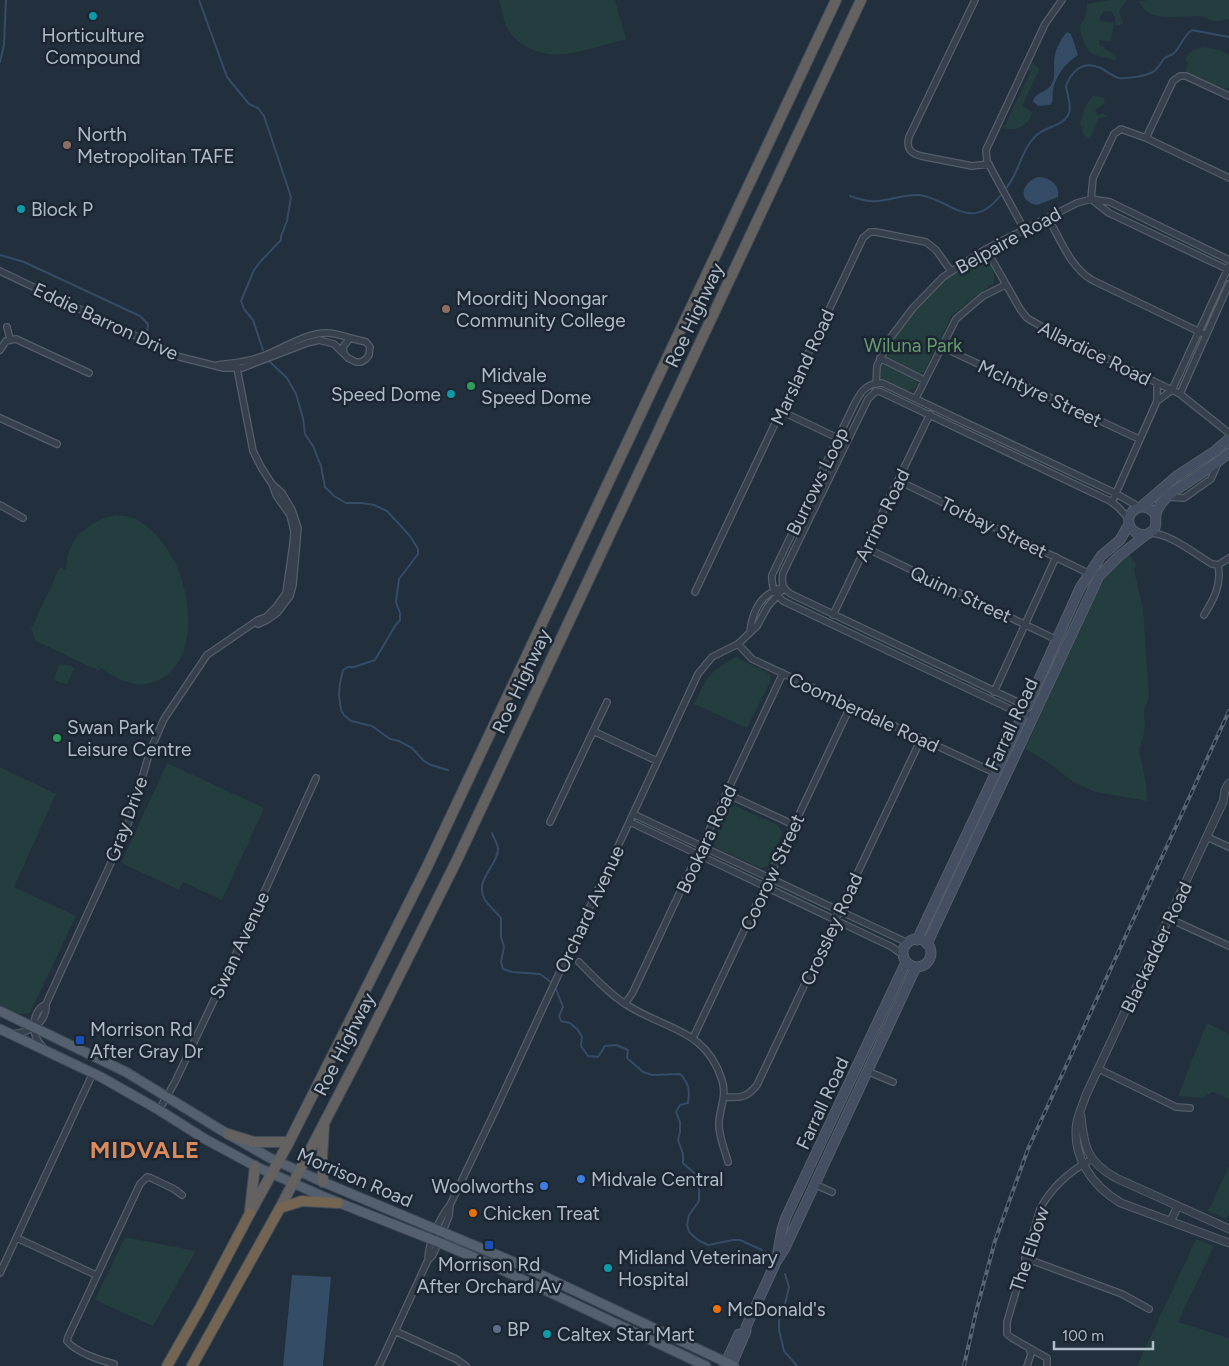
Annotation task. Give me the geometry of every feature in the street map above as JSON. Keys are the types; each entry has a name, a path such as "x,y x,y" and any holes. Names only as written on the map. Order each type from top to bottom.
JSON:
{"highway":[{"name":"Roe Highway","path":"167,1366 289,1142 426,869 836,0"},
{"name":"Roe Highway","path":"192,1366 280,1208 456,862 861,0"},
{"path":"323,1182 324,1122"},
{"path":"228,1134 254,1142 289,1142"},
{"path":"250,1213 255,1166"},
{"path":"280,1208 302,1201 338,1203"},
{"path":"197,1366 226,1305"}],"main road":[{"path":"1229,439 1215,451 1178,475 1133,511 1129,522 1134,532 1148,534 1154,529 1160,506 1168,497 1229,453"},
{"path":"1140,507 1150,509 1156,518"},
{"name":"Farrall Road","path":"912,941 995,773 1088,573 1101,556 1120,540 1129,522"},
{"name":"Farrall Road","path":"927,944 1099,576 1119,556 1148,534"},
{"path":"912,941 927,944 931,952 929,960 923,966 911,966 905,958 904,948 912,941"},
{"name":"Farrall Road","path":"776,1262 784,1224 898,980 905,958"},
{"name":"Farrall Road","path":"729,1365 741,1329 746,1326 784,1248 916,967"},
{"path":"898,980 908,984"},
{"name":"Morrison Road","path":"0,1011 102,1059 278,1162 440,1230 579,1292 729,1365"},
{"name":"Morrison Road","path":"0,1029 93,1074 159,1110 205,1140 255,1166 338,1203 436,1241 564,1298 706,1366"},
{"path":"834,1115 844,1119"},
{"path":"818,1148 828,1153"},
{"path":"799,1190 808,1195"},
{"path":"784,1224 794,1227"}],"street":[{"path":"975,0 909,138 908,146 913,154 921,156 972,166 989,164"},
{"path":"1024,229 989,164 986,154 988,144 1045,24 1062,0"},
{"path":"1146,138 1176,78 1186,76 1229,96"},
{"path":"1091,199 1093,178 1114,134 1118,130 1126,130 1146,138 1229,178"},
{"path":"1091,199 1105,200 1120,206 1229,260"},
{"path":"1091,199 1109,213 1229,269 1172,390 1157,402 1112,502"},
{"name":"Belpaire Road","path":"876,391 875,373 880,358 892,337 913,308 944,277 986,249 1077,203 1091,199"},
{"path":"1048,218 1073,263 1081,273 1206,335"},
{"name":"Marsland Road","path":"695,592 859,245 866,234 876,232 926,242 936,250 951,272"},
{"name":"Allardice Road","path":"986,249 1027,318 1180,394 1229,432"},
{"name":"Eddie Barron Drive","path":"0,272 180,357 224,368 239,365 319,340 334,344 353,361 361,362 366,359 369,355 370,347 360,340 322,333 239,365"},
{"path":"916,398 952,327 966,310 984,296 1006,284"},
{"path":"1180,394 1229,284"},
{"path":"1214,299 1221,302"},
{"path":"7,327 10,339"},
{"path":"344,354 343,347 350,338"},
{"path":"0,350 6,341 10,339 22,340 89,372"},
{"name":"McIntyre Street","path":"942,347 1139,439"},
{"path":"880,358 924,380"},
{"path":"1186,360 1193,364"},
{"name":"Gray Drive","path":"34,1027 33,1021 40,1007 46,1004 126,830 150,751 164,718 208,655 247,629 277,613 290,596 293,585 298,528 292,510 282,493 272,484 253,452 239,365"},
{"path":"876,383 882,383 916,398 1115,493 1140,507"},
{"name":"Burrows Loop","path":"774,590 771,582 772,575 852,409 862,390 876,383"},
{"path":"1157,383 1157,402"},
{"path":"876,391 1112,502 1124,512 1129,522"},
{"name":"Burrows Loop","path":"784,587 783,573 860,413 871,394 876,391"},
{"name":"Arrino Road","path":"830,622 933,407"},
{"path":"852,409 860,413"},
{"path":"781,411 846,442"},
{"path":"0,418 57,444"},
{"path":"976,438 980,429"},
{"path":"1007,453 1010,444"},
{"path":"1038,467 1042,459"},
{"path":"823,469 832,473"},
{"path":"1069,482 1073,473"},
{"name":"Torbay Street","path":"898,482 1056,556 1088,573"},
{"path":"809,498 818,502"},
{"path":"0,505 23,518"},
{"path":"1156,518 1166,536"},
{"path":"794,530 802,534"},
{"path":"1148,534 1155,533 1166,536 1212,564 1218,565 1229,558"},
{"name":"Quinn Street","path":"866,548 1057,640"},
{"path":"991,699 1056,556"},
{"path":"780,558 789,563"},
{"path":"1204,615 1211,604 1220,581 1218,565"},
{"path":"784,587 787,592 995,691 1025,710"},
{"name":"Orchard Avenue","path":"750,631 751,621 764,596 784,587"},
{"name":"Orchard Avenue","path":"379,1366 428,1260 433,1255 443,1213 450,1205 702,668 712,657 738,644 759,624 768,606 784,587"},
{"path":"774,590 784,601 991,699 1034,714"},
{"path":"865,639 869,631"},
{"name":"Coomberdale Road","path":"738,644 752,658 995,773"},
{"path":"896,654 900,646"},
{"path":"927,669 931,660"},
{"name":"Bookara Road","path":"626,1004 783,673"},
{"path":"958,683 962,675"},
{"path":"550,822 607,702"},
{"name":"Coorow Street","path":"692,1038 851,705"},
{"path":"593,731 657,761"},
{"name":"Crossley Road","path":"724,1097 745,1097 757,1086 920,739"},
{"name":"Swan Avenue","path":"159,1110 242,940 316,778"},
{"name":"Blackadder Road","path":"1229,783 1225,790 1223,802 1081,1110 1076,1132 1079,1153 1083,1164 1099,1188 1109,1196 1121,1203 1229,1243"},
{"path":"727,794 794,825"},
{"path":"634,814 876,929 912,941"},
{"path":"630,822 892,947 905,958"},
{"path":"1207,837 1229,847"},
{"path":"732,871 736,863"},
{"path":"801,904 805,895"},
{"path":"1170,919 1229,946"},
{"path":"873,938 876,929"},
{"path":"579,962 626,1004 702,1045 723,1082 724,1097 719,1123 728,1162"},
{"path":"12,1034 24,1032 34,1027 39,1044 48,1052"},
{"path":"1099,1069 1176,1107 1190,1108"},
{"path":"867,1071 893,1082"},
{"path":"0,1273 93,1074"},
{"name":"Blackadder Road","path":"1081,1110 1083,1138 1087,1152 1092,1160"},
{"path":"1092,1160 1108,1173 1229,1229"},
{"name":"The Elbow","path":"1047,1366 1047,1358 1012,1338 1006,1328 1014,1292 1040,1209 1051,1191 1067,1176 1092,1160"},
{"path":"114,1364 103,1361 76,1348 67,1341 96,1275 140,1184 147,1177 151,1178 182,1195"},
{"path":"814,1183 832,1192"},
{"path":"1171,1220 1178,1206"},
{"path":"17,1238 96,1275"},
{"path":"1025,1258 1122,1294 1149,1309"},
{"path":"395,1330 456,1359 466,1366"},
{"path":"1027,1366 1031,1354 1029,1348"}],"green space":[{"path":"499,0 615,0 626,39 575,53 549,54 537,51 525,46 514,38 506,26"},
{"path":"1111,0 1127,0 1119,11 1123,24 1115,26 1115,17 1111,11 1104,11 1100,17 1101,21 1114,23 1111,42 1099,40 1099,44 1117,58 1115,61 1095,55 1086,47 1080,26 1086,15 1087,4"},
{"path":"1229,0 1229,19 1216,21 1201,16 1157,16 1143,8 1139,1"},
{"path":"1205,47 1220,50 1229,55 1229,88 1221,88 1185,71 1188,63 1185,59 1189,53"},
{"path":"1032,63 1039,69 1022,106 1032,112 1031,117 1025,124 1016,129 1002,127 1005,125 1030,73 1029,69"},
{"path":"1093,96 1103,97 1105,103 1095,110 1098,115 1103,113 1108,117 1099,118 1090,139 1084,135 1080,123 1086,105"},
{"name":"Wiluna Park","path":"982,257 992,268 995,276 994,283 952,315 924,372 918,374 886,359 884,357 888,345 896,330 924,298 956,271"},
{"name":"Wiluna Park","path":"883,363 914,378 918,384 914,389 906,392 882,381 878,373 880,364"},
{"path":"116,515 138,520 161,540 177,567 186,598 188,633 184,650 177,664 166,675 151,683 132,683 118,679 101,668 99,671 36,641 31,629 60,567 66,570 67,559 74,541 87,527"},
{"path":"1129,553 1136,564 1134,570 1143,609 1149,697 1144,710 1145,725 1139,749 1146,784 1147,801 1095,792 1073,782 1048,762 1025,749 1096,592 1107,575"},
{"path":"736,657 770,674 771,680 747,728 694,704 714,671"},
{"path":"59,665 72,666 74,669 67,684 58,682 54,678"},
{"path":"167,763 264,808 222,900 183,882 179,890 121,863"},
{"path":"0,767 56,794 14,887 76,916 30,1013 20,1014 0,1005"},
{"path":"735,806 778,825 782,833 767,867 760,868 715,847 713,839 728,807"},
{"path":"1207,1023 1229,1034 1229,1099 1213,1092 1202,1098 1178,1096"},
{"path":"1229,1166 1229,1214 1226,1219 1208,1211"},
{"path":"125,1237 196,1251 153,1326 95,1300"},
{"path":"1196,1239 1214,1246 1178,1322 1229,1338 1229,1366 1137,1366"}],"water":[{"path":"1067,32 1071,34 1078,55 1065,66 1059,75 1054,85 1050,105 1038,106 1033,101 1037,95 1048,89 1052,83 1056,51"},
{"path":"1038,177 1046,178 1056,185 1058,197 1037,205 1026,200 1024,196 1025,187"},
{"path":"292,1275 331,1277 323,1366 283,1366"}],"waterway":[{"path":"0,62 4,45 6,0"},
{"path":"199,0 227,77 249,104 258,108 264,116 291,197 287,221 281,240 254,270 241,301 244,309 253,320 263,350"},
{"path":"1007,187 1032,140 1042,131 1060,123 1067,117 1070,107 1066,86 1071,76 1078,69 1087,65 1101,68 1119,78 1141,76 1155,71 1166,57 1176,51 1186,35 1192,30 1229,37"},
{"path":"850,196 874,201 919,195 930,197 960,211 969,213 979,212 989,207 1000,196"},
{"path":"0,255 24,262 140,316 148,324 147,334"},
{"path":"269,361 287,378 296,394 303,418 305,434 313,446 321,466 325,487 334,496 346,503 374,505 387,511 410,536 418,549 418,554 399,579 396,602 400,613 400,620 375,660 343,670 339,695 341,710 351,721 372,726 390,739 399,741 412,748 424,761 448,770"},
{"path":"492,833 498,848 495,860 484,879 482,893 485,900 501,918 501,937 504,947 501,962 503,969 512,972 540,974 552,983"},
{"path":"556,989 563,1007 559,1016 561,1021 570,1023 578,1030 582,1037 581,1046 588,1056 598,1057 605,1046 616,1045 628,1050 627,1058 643,1072 652,1075 680,1074 685,1081 689,1091 689,1099 688,1103 680,1105 676,1112 680,1122 678,1140 683,1154 683,1163 694,1173 699,1189 699,1201 689,1215 687,1225 689,1232 698,1240 708,1245 740,1240 762,1250"},
{"path":"785,1274 789,1287 785,1304 779,1316 779,1330 784,1351 797,1366"}],"railway":[{"path":"964,1366 995,1241 1028,1149 1229,711"}],"place":[{"name":"Horticulture Compound","path":"93,16"},
{"name":"North Metropolitan TAFE","path":"67,145"},
{"name":"Block P","path":"21,209"},
{"name":"Moorditj Noongar Community College","path":"446,309"},
{"name":"Midvale Speed Dome","path":"471,386"},
{"name":"Speed Dome","path":"451,394"},
{"name":"Swan Park Leisure Centre","path":"57,738"},
{"name":"Morrison Rd After Gray Dr","path":"80,1040"},
{"name":"Midvale Central","path":"581,1179"},
{"name":"Woolworths","path":"544,1186"},
{"name":"Chicken Treat","path":"473,1213"},
{"name":"Morrison Rd After Orchard Av","path":"489,1245"},
{"name":"Midland Veterinary Hospital","path":"608,1268"},
{"name":"McDonald's","path":"717,1309"},
{"name":"BP","path":"497,1329"},
{"name":"Caltex Star Mart","path":"547,1334"}],"district":[{"name":"MIDVALE","path":"145,1150"}]}
